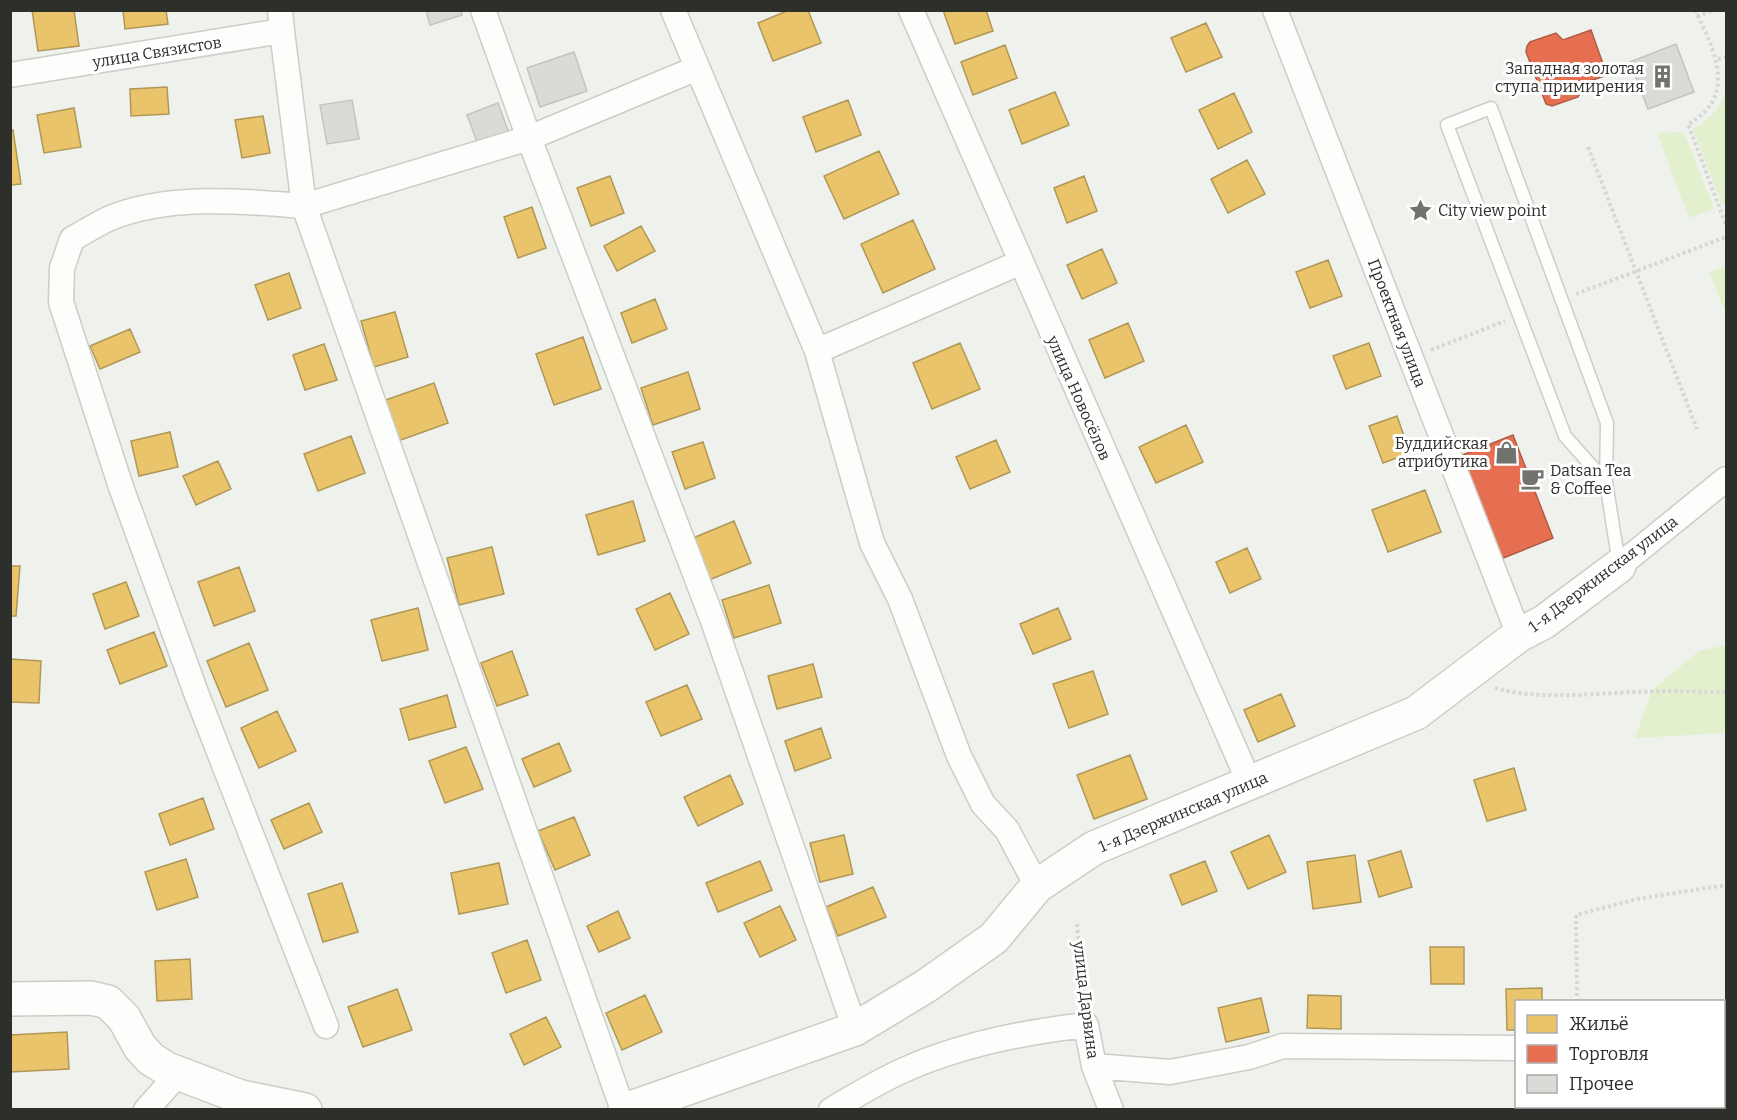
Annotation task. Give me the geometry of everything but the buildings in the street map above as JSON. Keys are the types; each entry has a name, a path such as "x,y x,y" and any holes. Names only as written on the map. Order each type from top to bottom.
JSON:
{"street":[{"path":"483,10 529,138 713,621 855,1029"},
{"path":"673,10 695,69 817,351 872,543 900,599 959,756 983,804 1007,830 1037,886"},
{"name":"улица Новосёлов","path":"910,10 1019,263 1250,784"},
{"name":"Проектная улица","path":"1275,10 1519,635"},
{"path":"281,21 304,206 624,1110"},
{"name":"улица Связистов","path":"10,75 281,21"},
{"path":"326,1026 198,698 121,487 61,302 62,268 72,239 110,219 156,207 231,200 304,206 529,138 695,69"},
{"path":"817,351 1019,263"},
{"name":"1-я Дзержинская улица","path":"624,1110 855,1029 926,986 994,938 1037,886 1094,848 1416,713 1519,635 1544,622 1619,566 1726,479"},
{"path":"10,999 91,998 108,1002 124,1017 140,1047 151,1059 179,1073 241,1097 305,1110"},
{"path":"831,1110 904,1070 960,1050 1025,1032 1086,1025"},
{"name":"улица Дарвина","path":"1086,1025 1094,1066 1111,1110"},
{"path":"1094,1066 1170,1072 1249,1057 1283,1046 1515,1048"},
{"path":"146,1110 179,1073"}],"lane":[{"path":"1606,482 1565,436 1447,125 1491,108 1607,423 1606,482 1619,566"}],"path":[{"path":"1695,10 1718,59 1722,74 1721,90 1716,103 1704,117 1688,124 1726,225"},
{"path":"1697,16 1715,10"},
{"path":"1718,59 1726,57"},
{"path":"1588,147 1697,429"},
{"path":"1590,289 1726,237"},
{"path":"1428,352 1519,315"},
{"path":"1468,674 1492,688 1517,694 1582,696 1639,692 1726,692"},
{"path":"1577,1000 1576,915 1637,898 1726,885"},
{"name":"улица Дарвина","path":"1077,924 1086,1025"}],"green space":[{"path":"1726,88 1726,204 1722,205 1693,129 1714,112 1722,101"},
{"path":"1684,132 1714,209 1689,218 1657,133"},
{"path":"1726,266 1726,314 1709,272"},
{"path":"1726,645 1726,733 1635,738 1652,690 1699,651"}],"place":[{"name":"Западная золотая ступа примирения","path":"1662,77"},
{"name":"City view point","path":"1420,210"},
{"name":"Буддийская атрибутика","path":"1506,452"},
{"name":"Datsan Tea & Coffee","path":"1532,479"}]}
